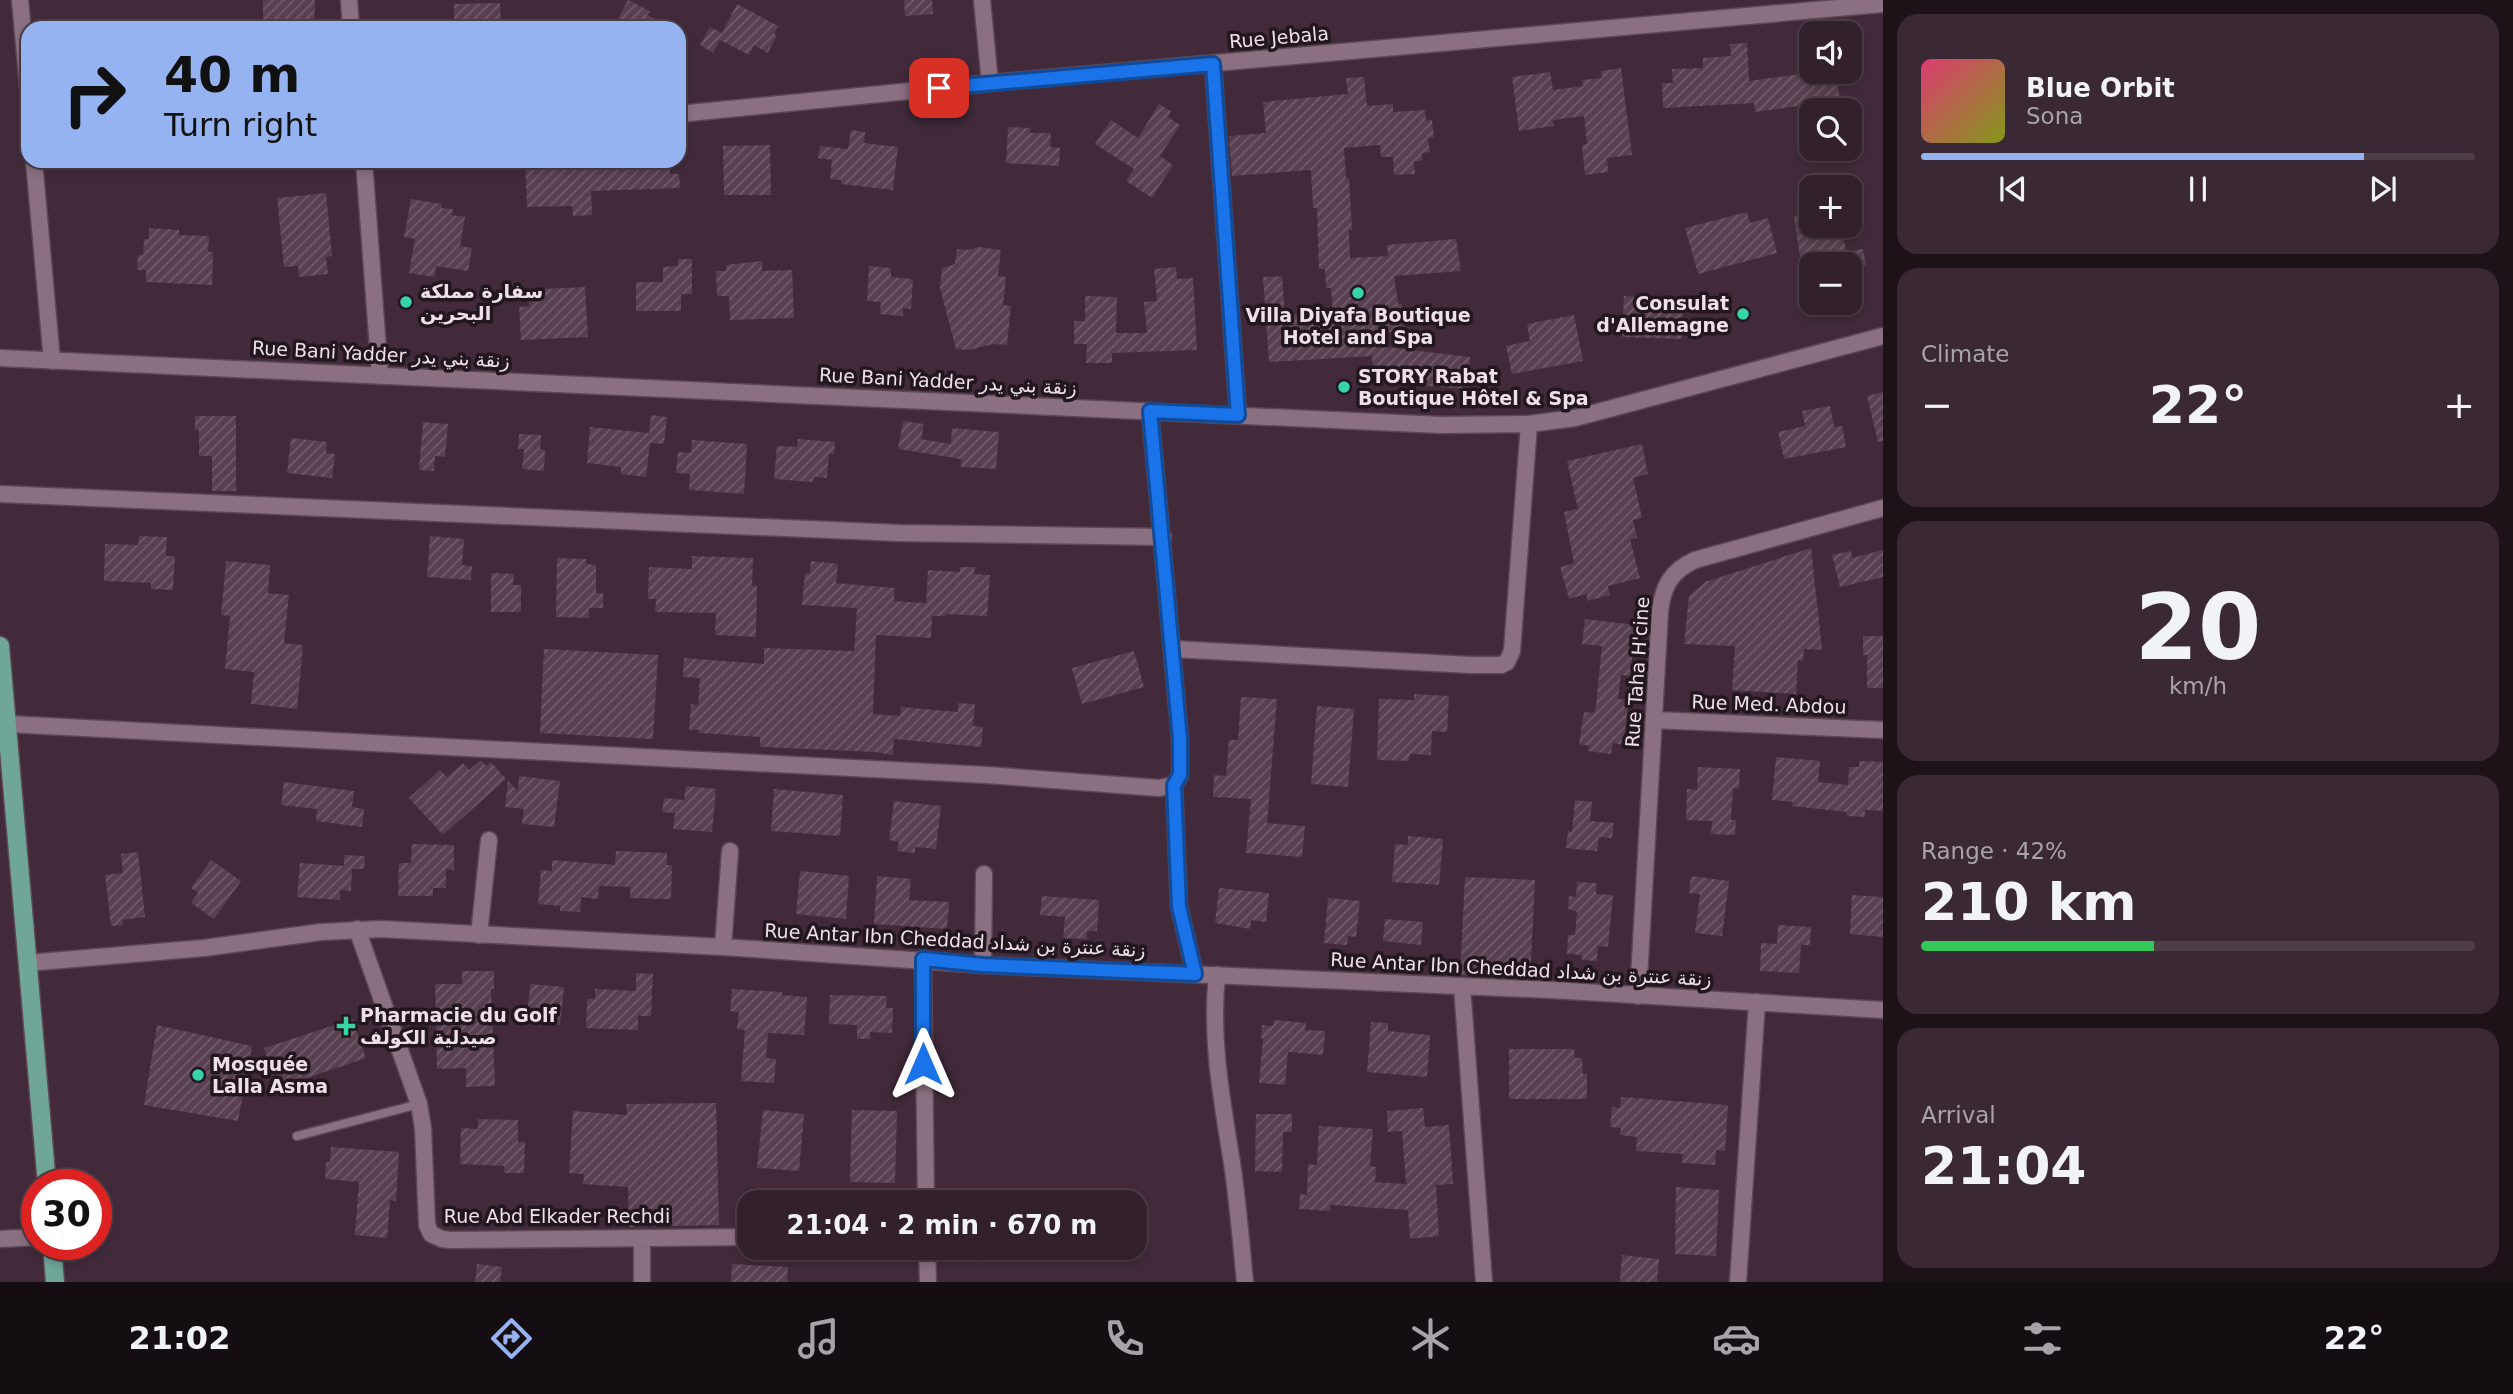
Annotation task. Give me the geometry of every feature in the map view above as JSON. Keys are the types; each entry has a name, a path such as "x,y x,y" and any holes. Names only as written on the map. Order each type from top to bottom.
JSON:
{"main road":[{"path":"0,646 8,723 6,796 27,963 46,1169"},
{"path":"53,1260 55,1282"}],"street":[{"path":"20,0 22,21"},
{"path":"349,0 350,21"},
{"path":"982,0 990,83"},
{"path":"1746,16 1759,0"},
{"name":"Rue Jebala","path":"686,113 990,83 1883,4"},
{"path":"1213,64 1238,415"},
{"path":"35,168 52,361"},
{"path":"365,168 380,376"},
{"name":"Rue Bani Yadder زنقة بني يدر","path":"0,358 1441,425 1530,424 1603,412 1883,336"},
{"path":"1150,411 1180,747 1180,775 1174,785 1179,907 1195,974"},
{"path":"1173,649 1471,665 1507,662 1511,653 1530,424"},
{"path":"0,494 899,533 1163,537"},
{"name":"Rue Taha H'cine","path":"1638,996 1661,601 1668,581 1676,571 1704,557 1883,508"},
{"name":"Rue Med. Abdou","path":"1654,720 1883,730"},
{"path":"8,723 987,775 1158,788 1174,785"},
{"path":"479,935 489,840"},
{"path":"723,947 730,851"},
{"path":"983,965 984,874"},
{"name":"Rue Antar Ibn Cheddad زنقة عنترة بن شداد","path":"27,963 204,948 358,929 723,947 983,965 1462,986 1883,1010"},
{"name":"Rue Abd Elkader Rechdi","path":"358,929 419,1104 423,1128 427,1225 431,1234 450,1240 737,1237"},
{"path":"923,959 926,1190"},
{"path":"1217,975 1214,1024 1245,1282"},
{"path":"1462,986 1483,1282"},
{"path":"1738,1282 1758,1003"},
{"path":"0,1239 21,1238"},
{"path":"642,1238 642,1282"},
{"path":"927,1260 928,1282"}],"lane":[{"path":"297,1136 419,1104"}],"building":[{"path":"263,0 315,0 314,21 263,21"},
{"path":"628,0 650,11 647,15 659,21 617,21"},
{"path":"904,0 932,0 933,14 905,16"},
{"path":"500,3 501,21 454,21 454,4"},
{"path":"737,4 778,26 774,34 777,35 768,53 754,45 749,55 720,40 713,53 700,45 710,27 722,33"},
{"path":"1747,43 1749,81 1799,74 1799,84 1838,84 1840,98 1799,98 1799,106 1755,112 1754,103 1663,108 1662,83 1673,83 1672,69 1703,68 1703,58 1731,56 1730,44"},
{"path":"1621,68 1632,155 1607,158 1608,172 1585,175 1582,145 1587,144 1584,116 1553,120 1554,126 1519,131 1512,77 1550,72 1553,90 1583,86 1582,80 1602,78 1601,71"},
{"path":"1364,77 1367,106 1393,104 1393,112 1425,110 1426,121 1432,120 1434,137 1428,138 1430,152 1422,153 1422,161 1414,161 1415,174 1394,175 1393,157 1381,157 1380,145 1344,148 1352,230 1349,230 1350,258 1388,256 1387,245 1456,239 1461,271 1394,276 1398,304 1402,304 1405,329 1344,342 1470,357 1468,389 1374,382 1372,356 1269,362 1263,277 1282,276 1285,315 1333,313 1331,288 1326,288 1325,269 1319,269 1317,208 1313,208 1311,170 1232,176 1229,136 1266,133 1263,102 1348,94 1346,78"},
{"path":"1159,104 1171,111 1168,117 1180,125 1160,156 1173,165 1152,198 1126,181 1134,169 1095,144 1111,120 1138,138"},
{"path":"1008,127 1031,128 1030,133 1051,133 1050,147 1060,148 1059,166 1006,163"},
{"path":"851,130 865,132 864,143 898,147 893,190 841,184 841,180 830,179 832,160 818,158 820,146 848,149"},
{"path":"770,145 771,195 724,195 723,146"},
{"path":"525,168 670,168 670,174 679,174 680,188 591,191 592,215 573,216 572,206 527,207"},
{"path":"326,193 332,256 326,257 328,274 299,277 298,266 284,267 277,198"},
{"path":"411,199 442,204 441,208 453,209 452,215 465,217 460,246 472,248 468,271 436,266 435,277 409,273 415,239 404,237"},
{"path":"1747,212 1750,223 1768,218 1777,253 1698,274 1685,228"},
{"path":"1799,215 1799,238 1844,238 1846,252 1799,252 1794,216"},
{"path":"149,228 179,230 179,235 209,236 208,252 213,252 212,285 146,282 146,270 137,270 138,255 143,255 144,239 149,239"},
{"path":"979,247 1001,250 998,276 1006,277 1003,305 1011,306 1007,345 956,349 940,288 942,268 955,264 957,249"},
{"path":"1863,249 1866,265 1862,266 1862,252 1846,252"},
{"path":"678,259 692,259 692,294 681,294 681,311 636,311 636,282 663,282 663,267 678,266"},
{"path":"762,261 762,271 792,270 794,318 730,320 729,296 717,296 716,271 726,271 726,265"},
{"path":"869,266 891,268 891,277 913,279 911,309 903,308 903,316 880,314 881,302 867,301"},
{"path":"1176,267 1177,279 1193,278 1197,350 1112,353 1112,363 1086,363 1087,344 1074,344 1074,321 1085,321 1085,296 1117,297 1116,333 1147,333 1144,302 1157,301 1154,269"},
{"path":"585,287 588,337 521,340 519,307 529,306 529,294 544,293 544,289"},
{"path":"1624,296 1677,299 1677,312 1683,312 1682,339 1622,337"},
{"path":"1574,315 1583,361 1512,374 1506,346 1530,341 1527,324"},
{"path":"1883,392 1883,441 1878,442 1867,396"},
{"path":"1830,406 1834,427 1842,426 1846,447 1784,459 1778,432 1805,426 1802,411"},
{"path":"651,415 667,417 664,444 650,443 646,477 621,474 621,467 587,463 590,427 649,433"},
{"path":"195,416 236,416 236,491 212,491 212,456 199,456 199,430 195,430"},
{"path":"903,421 924,424 921,439 951,444 952,428 999,432 996,469 961,467 961,459 898,449"},
{"path":"423,422 448,424 445,457 435,456 434,471 419,470"},
{"path":"519,434 541,435 540,449 545,450 544,471 522,469 524,449 518,449"},
{"path":"291,438 327,442 326,453 335,454 332,478 287,473"},
{"path":"798,439 835,442 834,454 829,454 827,478 814,477 813,482 774,479 777,446 797,447"},
{"path":"692,440 747,444 744,494 689,490 690,474 676,473 678,452 691,453"},
{"path":"1642,444 1648,474 1633,478 1642,518 1633,520 1637,538 1630,539 1640,578 1608,586 1610,595 1587,601 1587,594 1569,599 1560,567 1574,563 1564,512 1578,509 1567,461"},
{"path":"139,536 167,537 166,556 175,556 173,590 151,589 151,583 104,581 105,544 138,545"},
{"path":"430,536 464,539 462,565 472,566 471,580 427,577"},
{"path":"1811,548 1822,650 1804,649 1803,661 1798,660 1796,694 1732,690 1735,646 1684,644 1689,596 1705,582"},
{"path":"1883,550 1883,577 1840,587 1832,555 1851,551 1852,558"},
{"path":"692,556 753,558 752,586 757,586 756,637 715,635 716,613 655,612 656,599 648,599 649,567 692,569"},
{"path":"557,558 586,559 586,564 596,565 596,593 603,593 603,608 589,608 589,618 556,617"},
{"path":"226,561 270,565 268,593 289,595 284,643 303,645 297,709 251,704 254,672 225,669 230,616 221,615"},
{"path":"811,561 838,564 836,583 895,588 894,601 926,603 928,570 960,572 960,567 975,567 974,574 990,575 987,616 932,616 931,638 876,635 873,714 900,716 901,707 958,712 958,703 975,704 973,726 983,727 981,747 894,739 893,755 760,747 760,737 689,730 691,704 698,705 700,678 683,677 684,658 764,664 764,648 854,651 857,608 802,605 805,573 810,573"},
{"path":"491,573 514,574 513,585 521,585 521,612 491,612"},
{"path":"1585,619 1636,625 1630,676 1621,675 1618,699 1629,700 1623,745 1613,743 1611,754 1588,751 1589,746 1579,744 1584,712 1594,713 1596,705 1602,646 1582,644"},
{"path":"1863,636 1883,636 1883,688 1867,688 1867,655 1863,655"},
{"path":"544,649 658,655 653,739 540,733"},
{"path":"1134,651 1144,687 1082,704 1072,668"},
{"path":"1414,694 1449,696 1447,732 1432,731 1431,755 1410,754 1409,761 1377,760 1379,699 1414,700"},
{"path":"1241,697 1277,699 1267,823 1305,826 1302,857 1246,853 1251,799 1213,797 1214,775 1226,776 1229,740 1238,740"},
{"path":"1317,706 1354,709 1348,787 1311,784"},
{"path":"1776,757 1820,761 1818,782 1848,785 1849,767 1859,767 1859,761 1883,762 1883,811 1865,810 1865,817 1847,816 1847,812 1792,806 1793,802 1772,800"},
{"path":"481,760 486,766 491,762 506,779 443,835 409,798 440,770 447,777 463,763 469,770"},
{"path":"1698,767 1740,769 1739,789 1733,788 1731,820 1736,820 1735,835 1711,834 1712,821 1686,820 1687,789 1697,790"},
{"path":"519,776 560,781 554,827 522,824 524,809 505,807 508,781 518,791"},
{"path":"284,782 354,791 352,807 364,809 362,827 316,821 317,809 281,805"},
{"path":"686,786 716,789 712,832 673,829 675,813 662,812 664,798 684,800"},
{"path":"774,789 843,795 840,836 771,831"},
{"path":"1575,800 1592,802 1590,821 1614,823 1612,838 1599,837 1597,851 1566,848 1568,831 1572,832"},
{"path":"894,801 941,806 936,849 915,847 915,853 897,851 899,842 889,840"},
{"path":"1408,836 1443,839 1439,885 1392,882 1395,844 1408,845"},
{"path":"412,844 454,845 454,870 446,869 446,888 433,888 433,896 398,896 399,863 411,863"},
{"path":"616,851 667,853 667,865 672,865 671,899 630,898 630,887 599,886 598,899 581,897 580,912 560,911 560,906 538,904 541,870 552,871 552,860 615,865"},
{"path":"138,852 145,917 122,920 123,925 111,926 105,875 123,873 121,854"},
{"path":"344,855 365,856 364,869 352,869 351,891 340,890 340,900 297,897 300,863 344,866"},
{"path":"211,860 241,881 214,919 191,903 198,893 191,888"},
{"path":"800,871 849,876 846,919 796,914"},
{"path":"877,876 911,879 909,900 949,902 947,929 874,924"},
{"path":"1691,876 1729,881 1722,936 1695,933 1700,894 1689,893"},
{"path":"1465,877 1535,880 1530,979 1460,975"},
{"path":"1577,882 1597,883 1596,894 1613,895 1608,947 1598,946 1597,961 1582,960 1582,955 1567,954 1568,935 1575,935 1577,912 1568,909 1569,896 1576,897"},
{"path":"1219,888 1269,893 1266,922 1251,920 1250,929 1215,923"},
{"path":"1852,895 1883,897 1883,937 1850,934"},
{"path":"1042,896 1099,900 1097,931 1087,931 1087,939 1063,938 1065,917 1040,915"},
{"path":"1328,898 1360,901 1356,937 1348,936 1347,945 1324,943"},
{"path":"1385,919 1423,922 1421,945 1383,941"},
{"path":"1778,925 1811,927 1810,945 1801,945 1799,973 1760,971 1761,943 1777,944"},
{"path":"462,971 494,971 494,989 491,989 495,1086 466,1087 466,1068 437,1069 435,984 462,984"},
{"path":"636,973 653,974 651,1016 638,1016 638,1030 586,1028 587,999 595,999 595,989 636,991"},
{"path":"530,984 564,987 560,1025 539,1023 541,1009 528,1008"},
{"path":"732,989 782,992 782,995 807,997 804,1035 768,1033 766,1058 776,1059 774,1083 741,1081 745,1030 737,1029 739,1012 730,1011"},
{"path":"830,995 887,996 886,1008 893,1008 892,1033 870,1032 870,1039 857,1039 857,1025 829,1024"},
{"path":"353,1019 366,1058 277,1088 264,1048"},
{"path":"1274,1020 1306,1023 1305,1030 1325,1031 1323,1055 1288,1052 1285,1085 1259,1083 1262,1025 1273,1026"},
{"path":"1371,1022 1388,1023 1388,1031 1430,1035 1427,1077 1367,1072"},
{"name":"Mosquée Lalla Asma","path":"157,1025 252,1046 238,1121 144,1105"},
{"path":"1509,1049 1574,1049 1575,1058 1582,1058 1583,1074 1587,1074 1587,1099 1509,1099"},
{"path":"1621,1097 1728,1105 1725,1151 1716,1150 1715,1165 1682,1163 1683,1154 1636,1151 1637,1137 1620,1135 1621,1128 1610,1127 1612,1107 1620,1108"},
{"path":"716,1103 719,1225 629,1227 628,1187 583,1184 584,1174 569,1173 573,1111 627,1115 626,1104"},
{"path":"1423,1108 1425,1127 1449,1125 1453,1184 1436,1185 1439,1236 1410,1239 1408,1210 1330,1205 1330,1211 1299,1209 1300,1194 1307,1195 1308,1164 1317,1165 1319,1126 1373,1129 1370,1166 1376,1167 1375,1182 1406,1184 1402,1131 1388,1132 1387,1111"},
{"path":"763,1110 804,1114 799,1171 757,1168"},
{"path":"852,1110 897,1111 895,1183 850,1182"},
{"path":"1256,1114 1292,1114 1292,1132 1283,1132 1282,1172 1255,1171"},
{"path":"478,1119 518,1120 518,1142 525,1142 524,1173 504,1173 504,1166 460,1164 461,1128 478,1129"},
{"path":"331,1147 399,1152 396,1201 390,1200 387,1238 355,1235 359,1182 325,1179 326,1162 330,1162"},
{"path":"1676,1187 1719,1190 1716,1256 1675,1254"},
{"path":"1622,1255 1659,1259 1657,1282 1620,1282"},
{"path":"477,1264 502,1267 500,1282 475,1282"},
{"path":"732,1264 788,1267 787,1282 731,1282"}],"place":[{"name":"Villa Diyafa Boutique Hotel and Spa","path":"1358,293"},
{"name":"سفارة مملكة البحرين","path":"406,302"},
{"name":"Consulat d'Allemagne","path":"1743,314"},
{"name":"STORY Rabat Boutique Hôtel & Spa","path":"1344,387"},
{"name":"Pharmacie du Golf صيدلية الكولف","path":"346,1026"},
{"name":"Mosquée Lalla Asma","path":"198,1075"}],"route":[{"path":"923,1064 923,959 983,965 1195,974 1179,907 1174,785 1180,775 1180,739 1150,411 1238,415 1213,64 939,88"}]}
